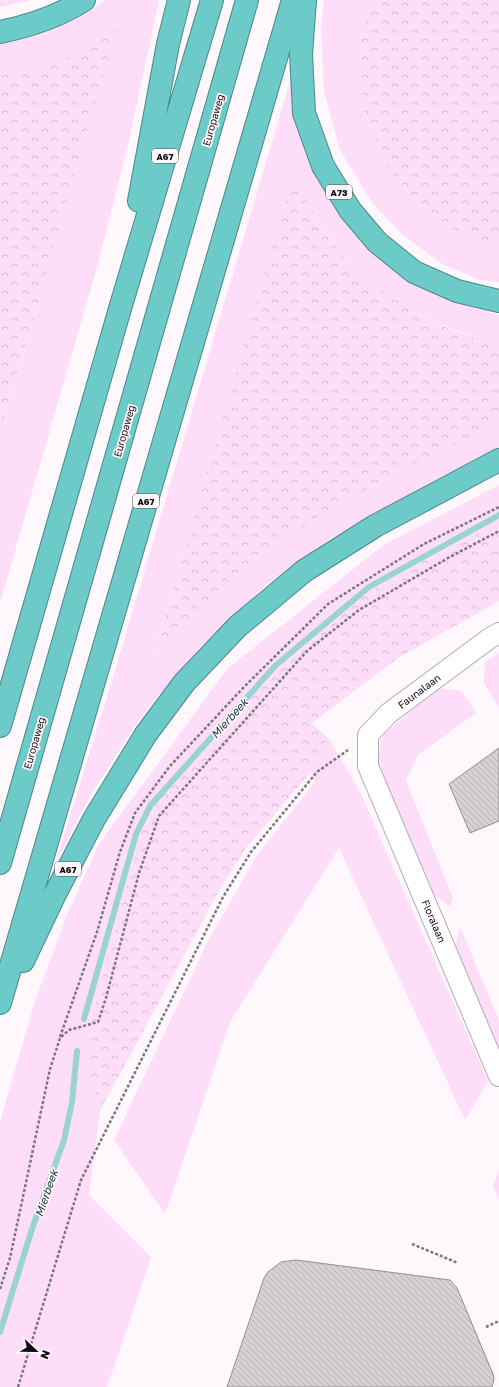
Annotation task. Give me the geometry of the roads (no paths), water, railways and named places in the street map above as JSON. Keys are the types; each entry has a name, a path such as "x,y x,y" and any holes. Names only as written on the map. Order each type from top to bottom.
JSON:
{"highway":[{"path":"0,32 19,28 47,18 84,0"},
{"name":"A67","path":"119,312 168,44 179,0"},
{"name":"A67","path":"0,726 119,312 212,0"},
{"name":"Europaweg","path":"0,863 247,0"},
{"name":"A67","path":"0,1003 293,0"},
{"name":"A73","path":"306,0 301,54 304,113 323,166 350,210 377,242 414,272 457,291 499,301"},
{"name":"A67","path":"0,1009 54,896 94,819 146,734 184,683 237,627 304,571 375,526 499,460"}],"street":[{"name":"Faunalaan","path":"368,766 368,736 389,713 490,638 499,633"},
{"name":"Floralaan","path":"368,766 499,1076"}],"waterway":[{"name":"Mierbeek","path":"84,1019 136,834 150,806 276,665 369,587 499,515"},
{"name":"Mierbeek","path":"0,1332 32,1229 64,1140 72,1102 77,1051"}]}
